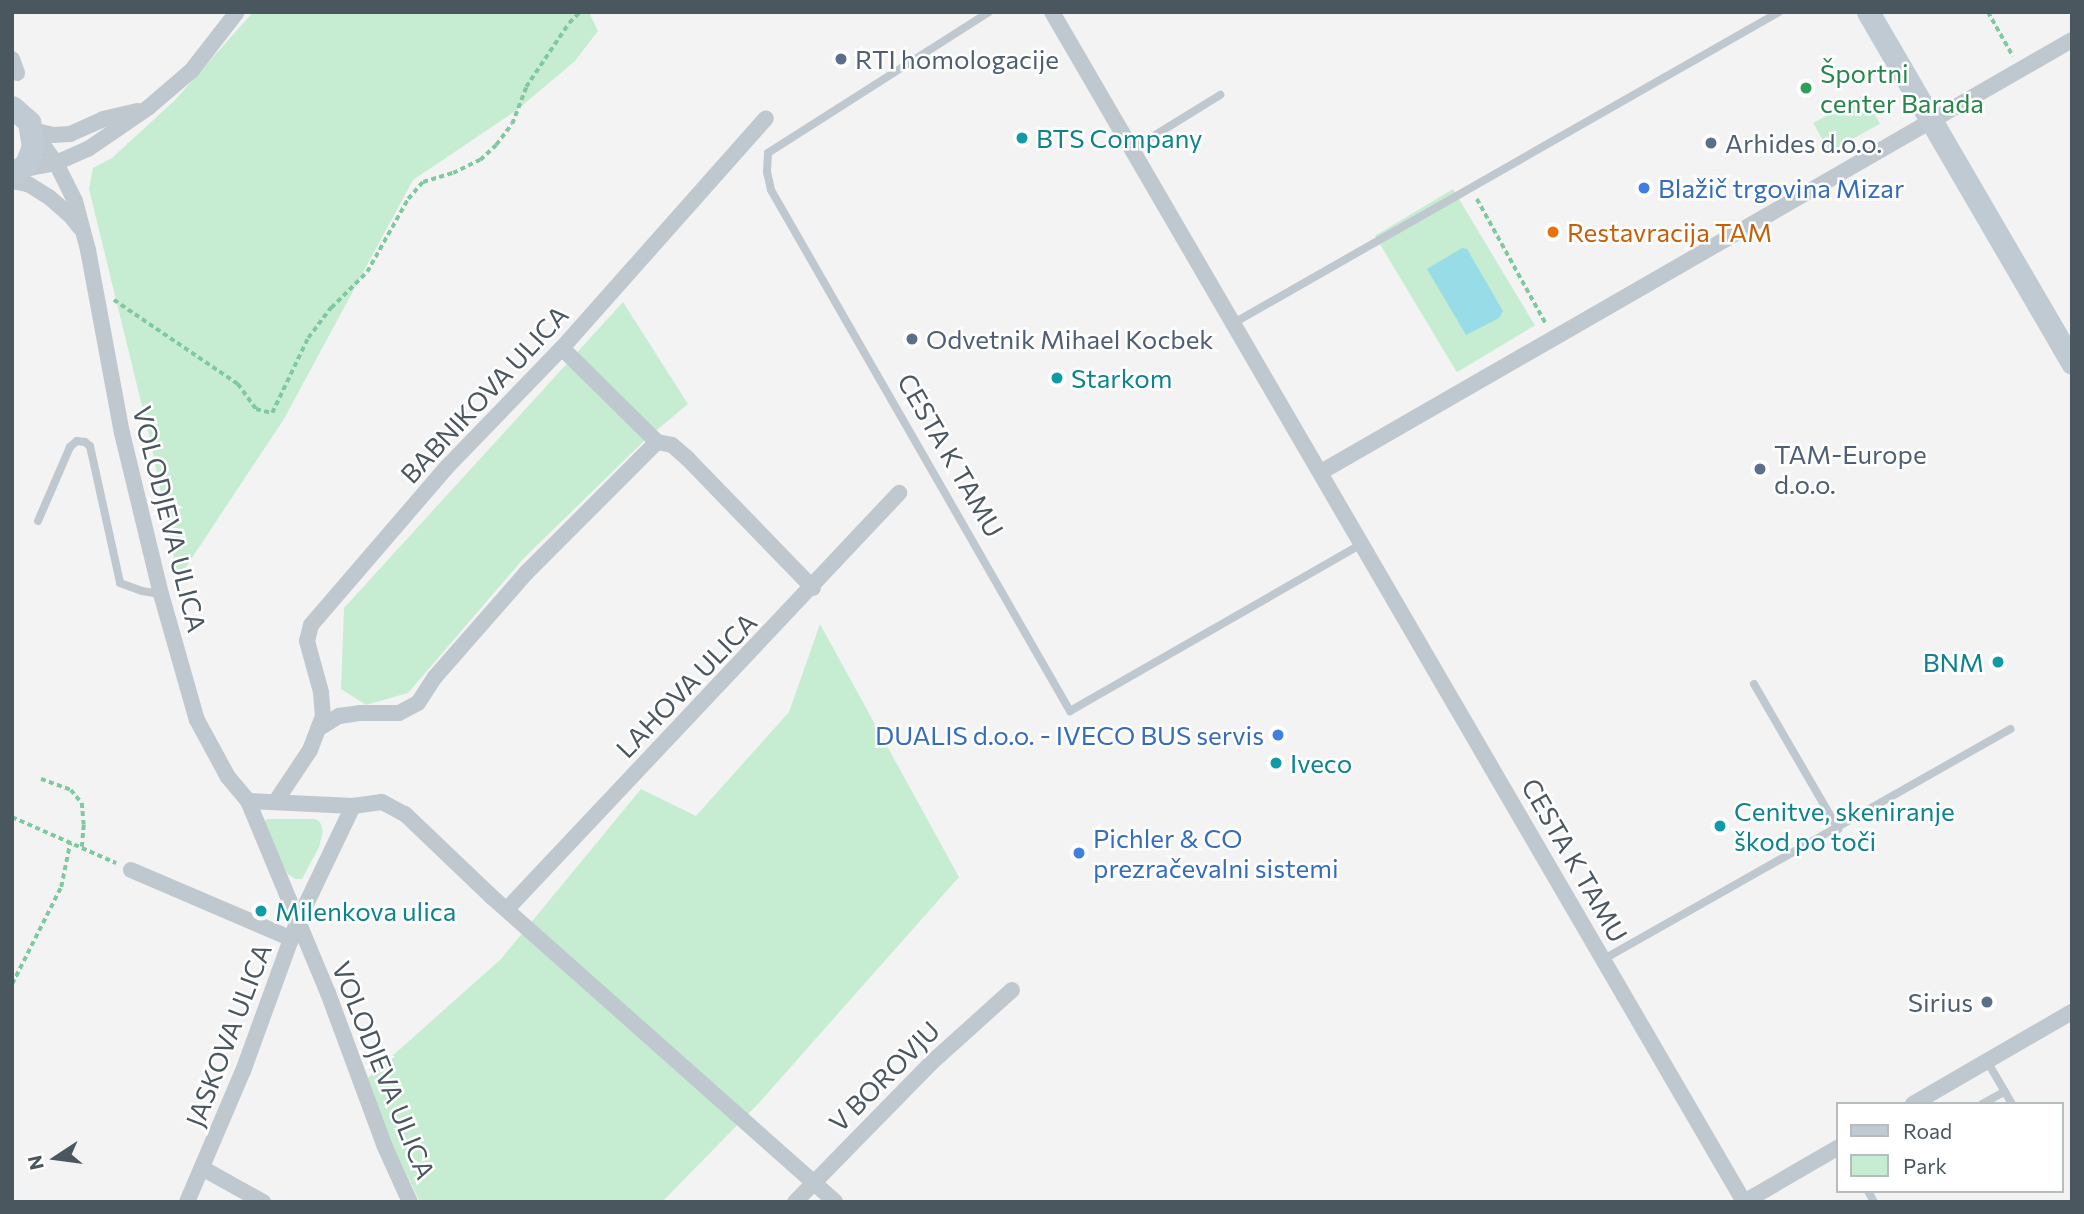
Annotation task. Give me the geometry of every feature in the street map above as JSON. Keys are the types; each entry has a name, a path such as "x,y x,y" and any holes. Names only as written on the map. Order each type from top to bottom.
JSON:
{"street":[{"path":"15,175 56,163 88,149 149,107 192,70 237,12"},
{"name":"CESTA K TAMU","path":"1052,12 1744,1202 1836,1148"},
{"path":"1868,12 2072,363"},
{"path":"1321,471 2072,40"},
{"path":"12,107 22,113 33,130 31,156 15,175"},
{"path":"33,130 53,135 70,134 103,119 149,107"},
{"name":"BABNIKOVA ULICA","path":"276,800 310,750 323,716 321,692 307,641 311,625 445,469 562,348 766,118"},
{"name":"VOLODJEVA ULICA","path":"33,130 56,163 75,201 122,433 161,594 197,720 213,753 248,801 328,993 385,1147 410,1202"},
{"name":"VOLODJEVA ULICA","path":"15,175 49,197 70,215 83,233"},
{"path":"562,348 657,442 672,445 687,458 813,588"},
{"path":"318,729 339,716 398,713 418,703 435,677 526,573 657,442"},
{"name":"LAHOVA ULICA","path":"507,909 813,588 899,493"},
{"path":"248,801 276,800 353,806 382,802 394,806 835,1202"},
{"name":"JASKOVA ULICA","path":"191,1200 243,1071 297,923 353,806"},
{"path":"131,870 292,939"},
{"name":"V BOROVJU","path":"795,1202 931,1063 1012,990"},
{"path":"1916,1102 2072,1012"},
{"name":"JASKOVA ULICA","path":"202,1168 263,1202"}],"lane":[{"name":"CESTA K TAMU","path":"989,12 768,153 767,172 771,190 1070,711 1363,544"},
{"path":"1232,324 1779,12"},
{"path":"1131,150 1220,95"},
{"path":"38,521 70,447 78,441 85,442 90,446 120,583 142,592 161,594"},
{"path":"1754,684 1838,829"},
{"path":"1604,959 1838,829 2010,729"},
{"path":"1986,1061 2011,1102"},
{"path":"1985,1102 2004,1091"}],"path":[{"path":"95,290 181,343 238,384 256,409 272,414 308,338 331,308 367,272 408,199 423,182 453,173 480,160 496,145 512,124 526,88 569,23 580,12"},
{"path":"1988,12 2021,70"},
{"path":"1471,188 1549,329"},
{"path":"41,779 71,790 82,803 82,847"},
{"path":"12,817 131,870"},
{"path":"12,984 61,887 70,843"}],"green space":[{"path":"253,12 589,12 598,31 575,61 517,110 413,180 284,419 178,579 151,443 89,189 93,168 112,158 175,100"},
{"path":"1864,95 1880,124 1829,152 1813,123"},
{"path":"1453,189 1535,325 1457,372 1375,236"},
{"path":"623,302 688,404 646,439 523,559 408,693 366,705 341,689 344,608"},
{"path":"820,624 959,877 758,1104 662,1202 420,1202 362,1083 501,959 641,789 696,816 789,712"},
{"path":"267,819 315,819 320,822 323,831 319,847 302,879 295,879 288,874 281,863 263,824"}],"water":[{"path":"1462,248 1467,249 1503,311 1499,318 1466,335 1427,269"}],"place":[{"name":"RTI homologacije","path":"841,59"},
{"name":"Športni center Barada","path":"1806,88"},
{"name":"BTS Company","path":"1022,138"},
{"name":"Arhides d.o.o.","path":"1711,143"},
{"name":"Blažič trgovina Mizar","path":"1644,188"},
{"name":"Restavracija TAM","path":"1553,232"},
{"name":"Odvetnik Mihael Kocbek","path":"912,339"},
{"name":"Starkom","path":"1057,378"},
{"name":"TAM-Europe d.o.o.","path":"1760,469"},
{"name":"BNM","path":"1998,662"},
{"name":"DUALIS d.o.o. - IVECO BUS servis","path":"1278,735"},
{"name":"Iveco","path":"1276,763"},
{"name":"Cenitve, skeniranje škod po toči","path":"1720,826"},
{"name":"Pichler & CO prezračevalni sistemi","path":"1079,853"},
{"name":"Milenkova ulica","path":"261,911"},
{"name":"Sirius","path":"1987,1002"}]}
